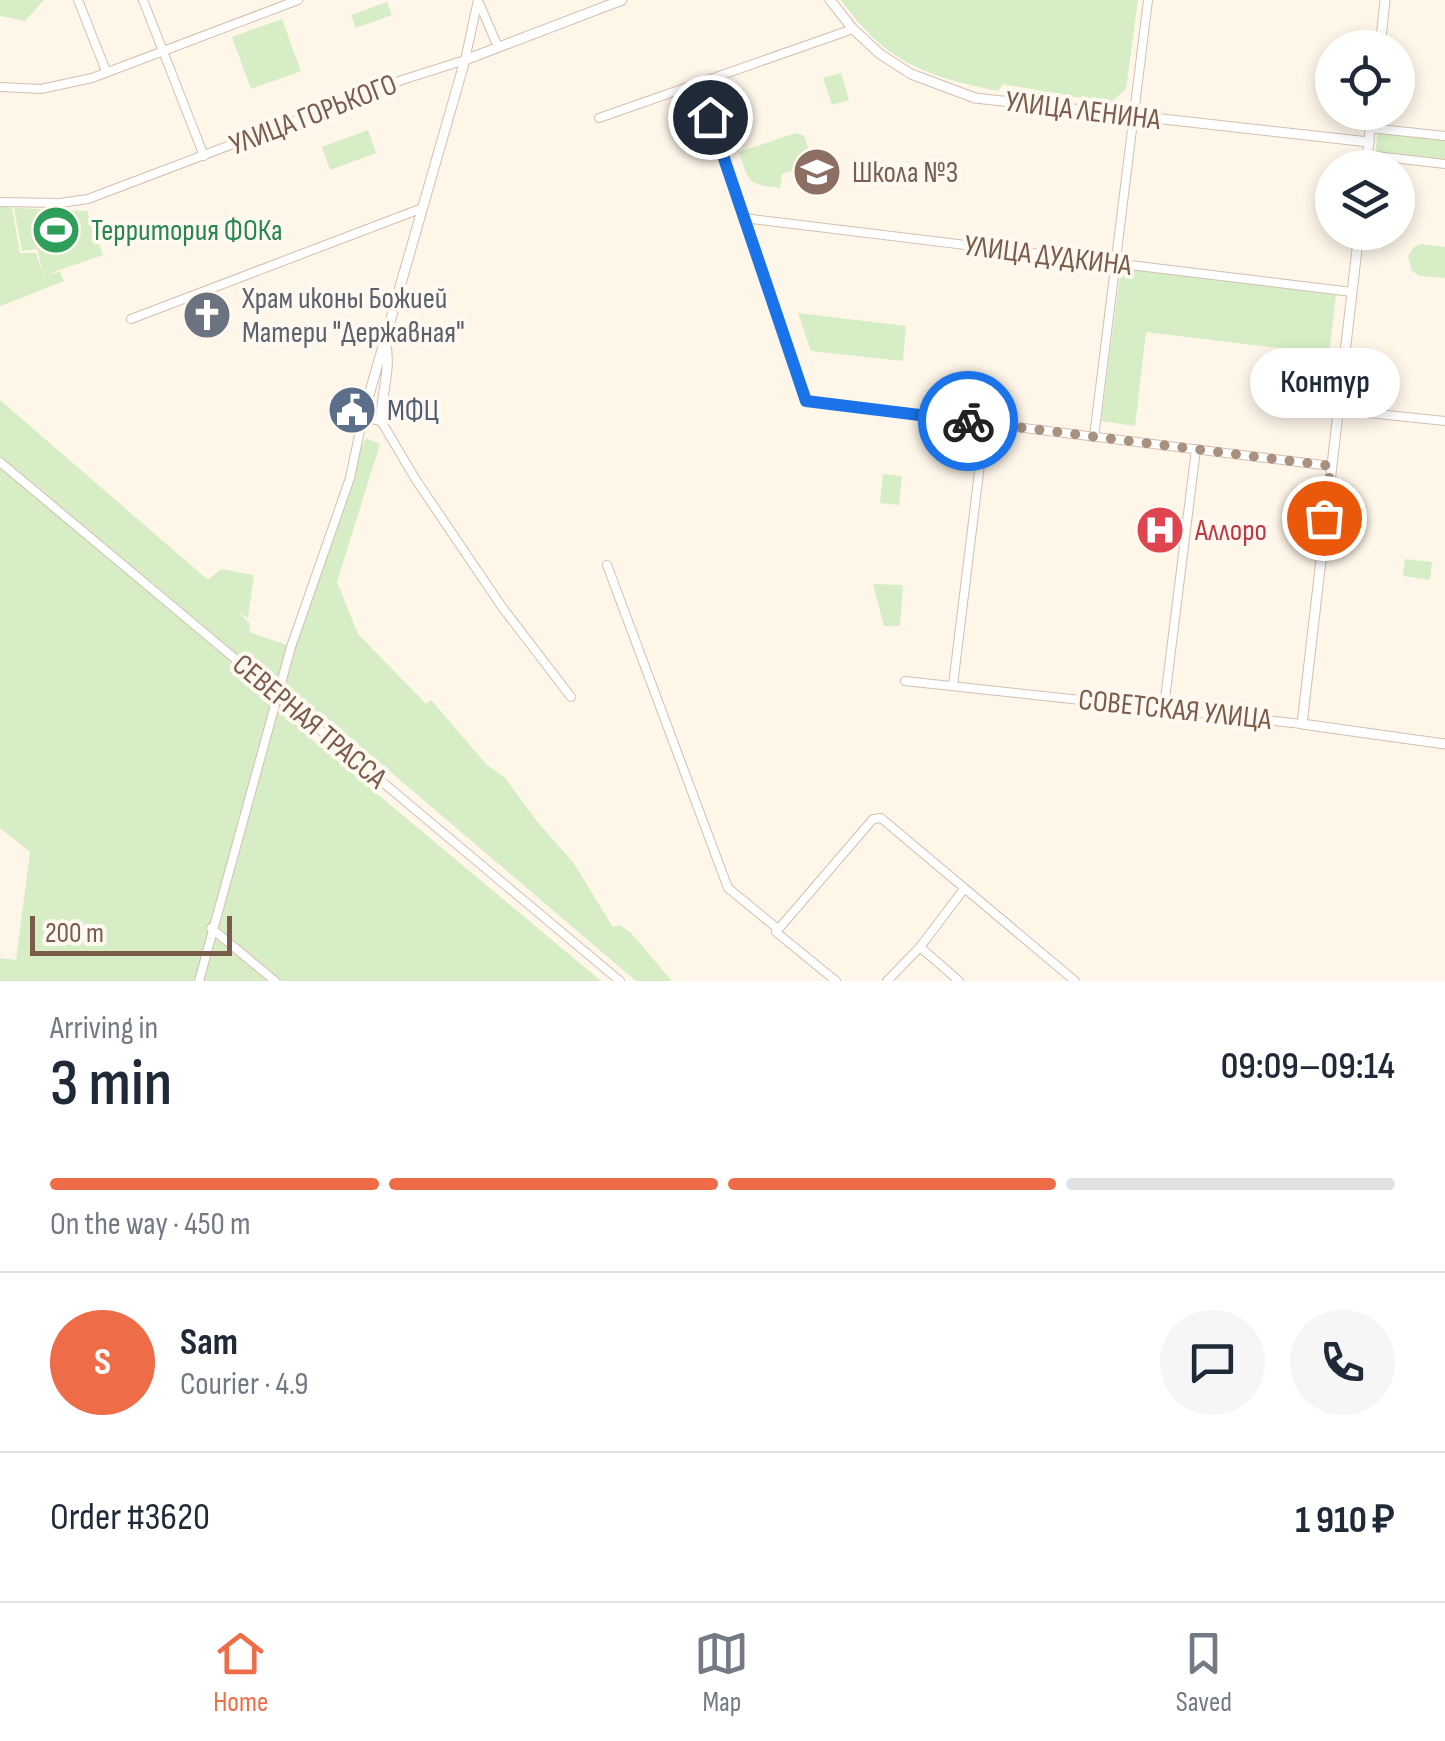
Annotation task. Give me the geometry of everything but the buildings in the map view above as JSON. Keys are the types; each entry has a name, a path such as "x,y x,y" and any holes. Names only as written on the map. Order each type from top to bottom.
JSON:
{"street":[{"path":"78,0 106,71"},
{"path":"143,0 204,156"},
{"path":"0,88 41,89 92,78 298,0"},
{"name":"УЛИЦА ГОРЬКОГО","path":"0,202 60,203 88,199 622,0"},
{"name":"УЛИЦА ЛЕНИНА","path":"830,0 852,29 880,54 911,74 958,92 1012,103 1368,142"},
{"path":"1094,437 1148,0"},
{"path":"1382,30 1385,0"},
{"path":"478,1 498,47"},
{"path":"199,981 307,595 350,478 363,416 465,60 478,1"},
{"path":"598,118 852,29"},
{"path":"699,83 806,401 1331,466"},
{"path":"1368,150 1370,130"},
{"path":"1389,130 1445,136"},
{"path":"1415,160 1445,164"},
{"path":"131,319 420,209"},
{"name":"УЛИЦА ДУДКИНА","path":"744,218 1352,292"},
{"path":"1302,724 1357,250"},
{"path":"385,341 390,360 382,390 381,422 502,607 571,698"},
{"path":"1338,410 1445,421"},
{"path":"363,416 381,422"},
{"path":"953,685 984,423"},
{"path":"1164,707 1196,450"},
{"name":"СЕВЕРНАЯ ТРАССА","path":"0,462 620,981"},
{"path":"607,565 728,888 778,929"},
{"name":"СОВЕТСКАЯ УЛИЦА","path":"904,681 1164,707 1445,744"},
{"path":"836,981 776,932 872,820 880,818 1074,981"},
{"path":"887,981 920,948 964,890"},
{"path":"211,928 275,981"},
{"path":"920,948 960,981"}],"green space":[{"path":"0,0 44,0 25,21 0,16"},
{"path":"841,0 1138,0 1126,89 1110,103 1003,84 998,91 949,79 891,53"},
{"path":"387,2 392,15 356,28 351,15"},
{"path":"282,19 301,71 251,89 232,37"},
{"path":"841,73 849,100 832,105 823,78"},
{"path":"368,130 376,153 330,170 322,147"},
{"path":"1378,132 1445,139 1445,161 1415,158 1415,150 1375,150"},
{"path":"796,133 804,136 810,164 782,174 780,188 751,180 739,152"},
{"path":"0,206 12,208 20,253 36,253 44,276 37,249 22,251 14,208 87,211 103,255 48,274 60,272 64,281 0,306"},
{"path":"1415,247 1445,247 1445,278 1420,276 1412,271 1408,256"},
{"path":"1121,267 1336,295 1329,354 1146,332 1135,426 1101,421"},
{"path":"798,313 906,326 903,361 811,351"},
{"path":"0,400 208,580 221,569 254,575 248,618 239,612 250,624 249,632 290,646 355,460 366,438 380,444 337,582 358,634 426,704 431,700 487,765 505,778 573,862 613,927 620,925 631,933 672,981 636,981 320,712 303,732 601,981 0,981 0,958 16,960 30,852 0,828"},
{"path":"883,474 902,476 899,505 880,503"},
{"path":"1405,559 1432,562 1430,580 1403,576"},
{"path":"873,584 903,585 900,626 884,626"}],"way so far":[{"path":"968,421 1331,466 1324,518"}],"place":[{"name":"Школа №3","path":"817,172"},
{"name":"Территория ФОКа","path":"56,230"},
{"name":"Храм иконы Божией Матери \"Державная\"","path":"207,315"},
{"name":"МФЦ","path":"352,410"},
{"name":"Контур","path":"1324,518"},
{"name":"Аллоро","path":"1160,530"}],"route":[{"path":"710,117 806,401 968,421"}]}
